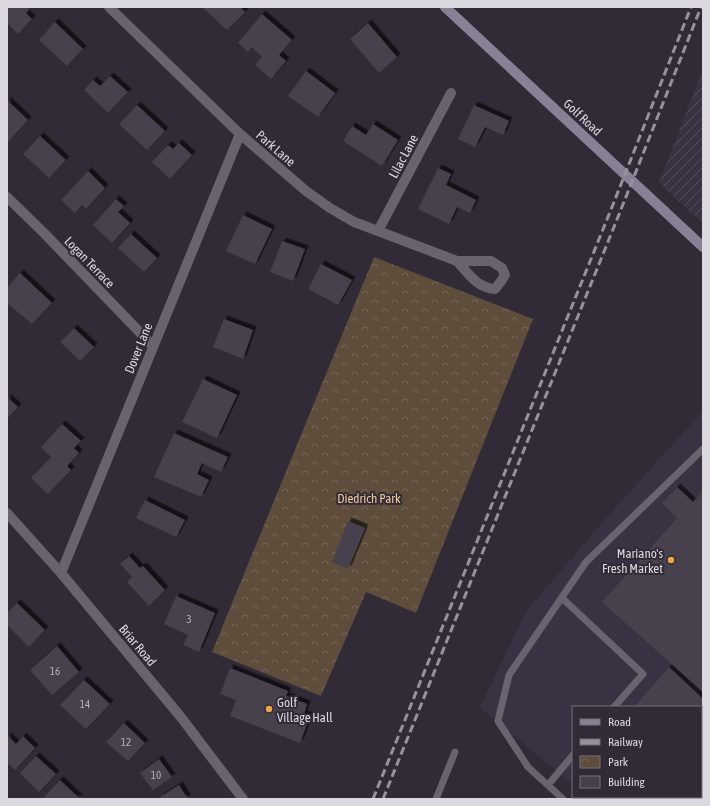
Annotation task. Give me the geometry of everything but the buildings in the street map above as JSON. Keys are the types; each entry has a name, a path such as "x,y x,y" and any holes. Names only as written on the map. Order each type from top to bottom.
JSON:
{"main road":[{"name":"Golf Road","path":"445,7 703,247"}],"street":[{"name":"Park Lane","path":"108,7 240,134 306,191 330,208 354,222 457,261"},
{"name":"Lilac Lane","path":"378,231 451,93"},
{"name":"Dover Lane","path":"61,573 240,134"},
{"name":"Logan Terrace","path":"7,197 44,233 153,346"},
{"name":"Briar Road","path":"7,513 61,573 180,716 243,799"}],"lane":[{"path":"563,799 528,767 498,721 509,675 586,562 703,449"},
{"path":"562,598 643,674 615,706"},
{"path":"436,799 455,752"},
{"path":"548,785 572,756"}],"shaded area":[{"path":"703,69 703,223 659,183"},
{"path":"703,411 703,799 588,798 702,798 702,706 572,706 572,784 480,707 527,610 607,517"}],"green space":[{"name":"Diedrich Park","path":"374,257 533,319 416,613 366,592 321,696 212,652"}],"railway":[{"path":"373,799 614,202 691,7"},
{"path":"383,799 620,212 701,7"}],"place":[{"name":"Mariano's Fresh Market","path":"671,560"},
{"name":"Golf Village Hall","path":"269,709"}]}
